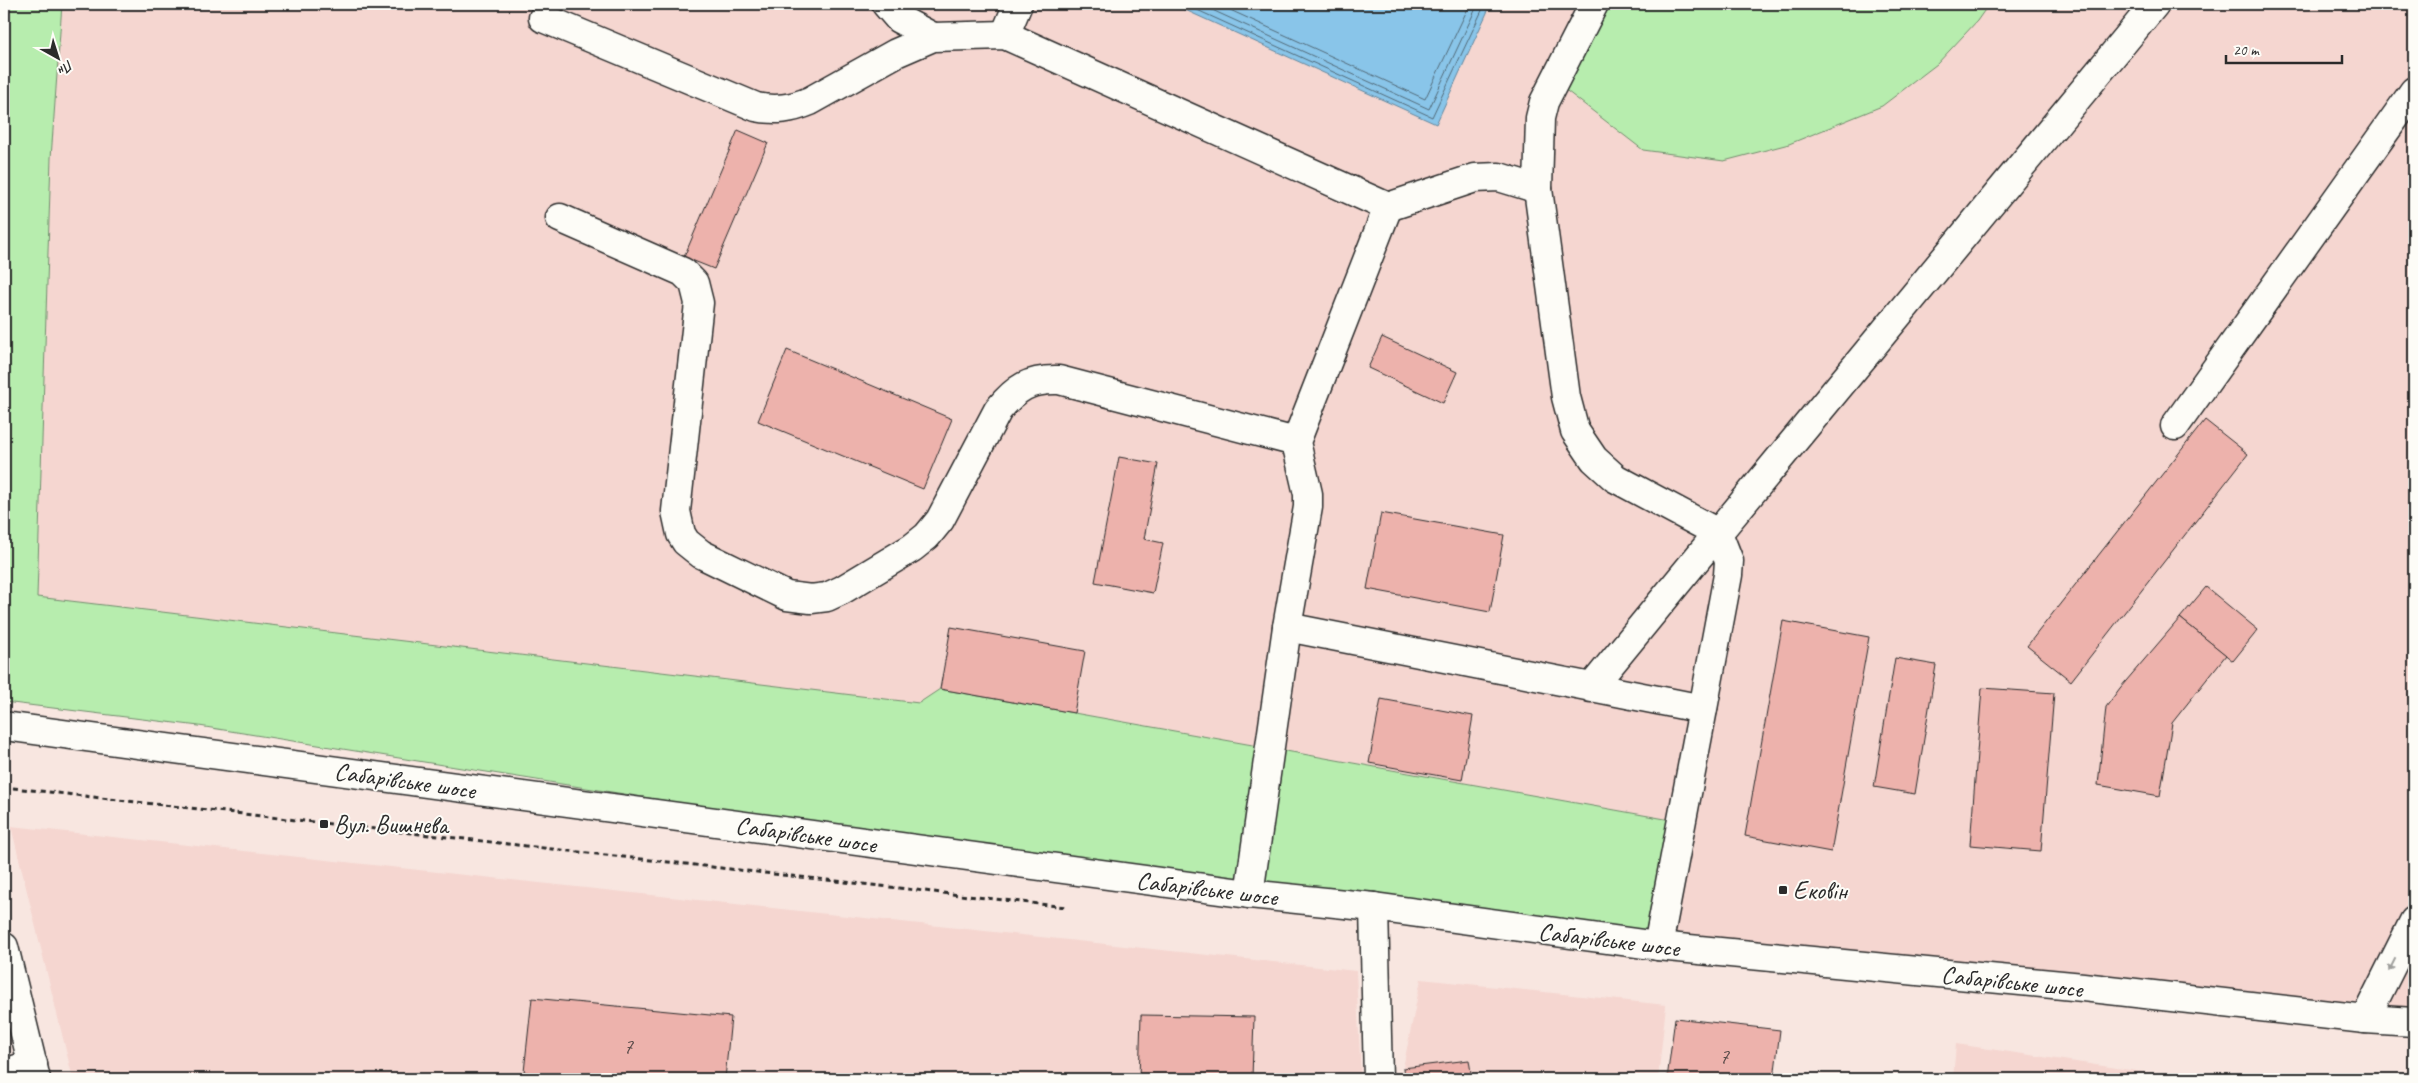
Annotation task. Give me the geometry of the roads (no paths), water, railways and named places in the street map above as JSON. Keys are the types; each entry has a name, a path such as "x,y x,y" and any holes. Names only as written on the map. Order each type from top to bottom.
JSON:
{"street":[{"path":"886,4 899,19 933,37"},
{"path":"1005,35 1018,4"},
{"path":"1594,4 1544,102 1540,118 1538,189 1566,397 1575,431 1594,459 1615,478 1718,533 1729,561 1728,575 1658,946"},
{"path":"1591,688 2155,4"},
{"path":"543,18 756,107 771,110 798,106 810,101 896,53 933,37 1005,35 1388,207 1476,178 1499,177 1538,189"},
{"path":"2175,426 2414,91"},
{"path":"1249,894 1286,627 1308,507 1308,494 1296,442 1388,207"},
{"path":"560,218 683,272 694,283 699,303 676,511 677,523 681,534 692,548 787,596 812,599 827,597 912,548 927,536 940,520 998,410 1008,398 1030,382 1059,380 1296,442"},
{"path":"1286,627 1703,709"},
{"name":"Сабарівське шосе","path":"4,726 1249,894 1374,907 1658,946 2093,988 2365,1019 2414,1022"},
{"path":"1374,907 1378,1079"},
{"path":"2365,1019 2414,921"},
{"path":"4,947 34,1072 4,1072"}],"water":[{"path":"1172,4 1491,4 1436,124"}],"place":[{"name":"Вул. Вишнева","path":"324,824"},
{"name":"Ековін","path":"1783,890"}]}
